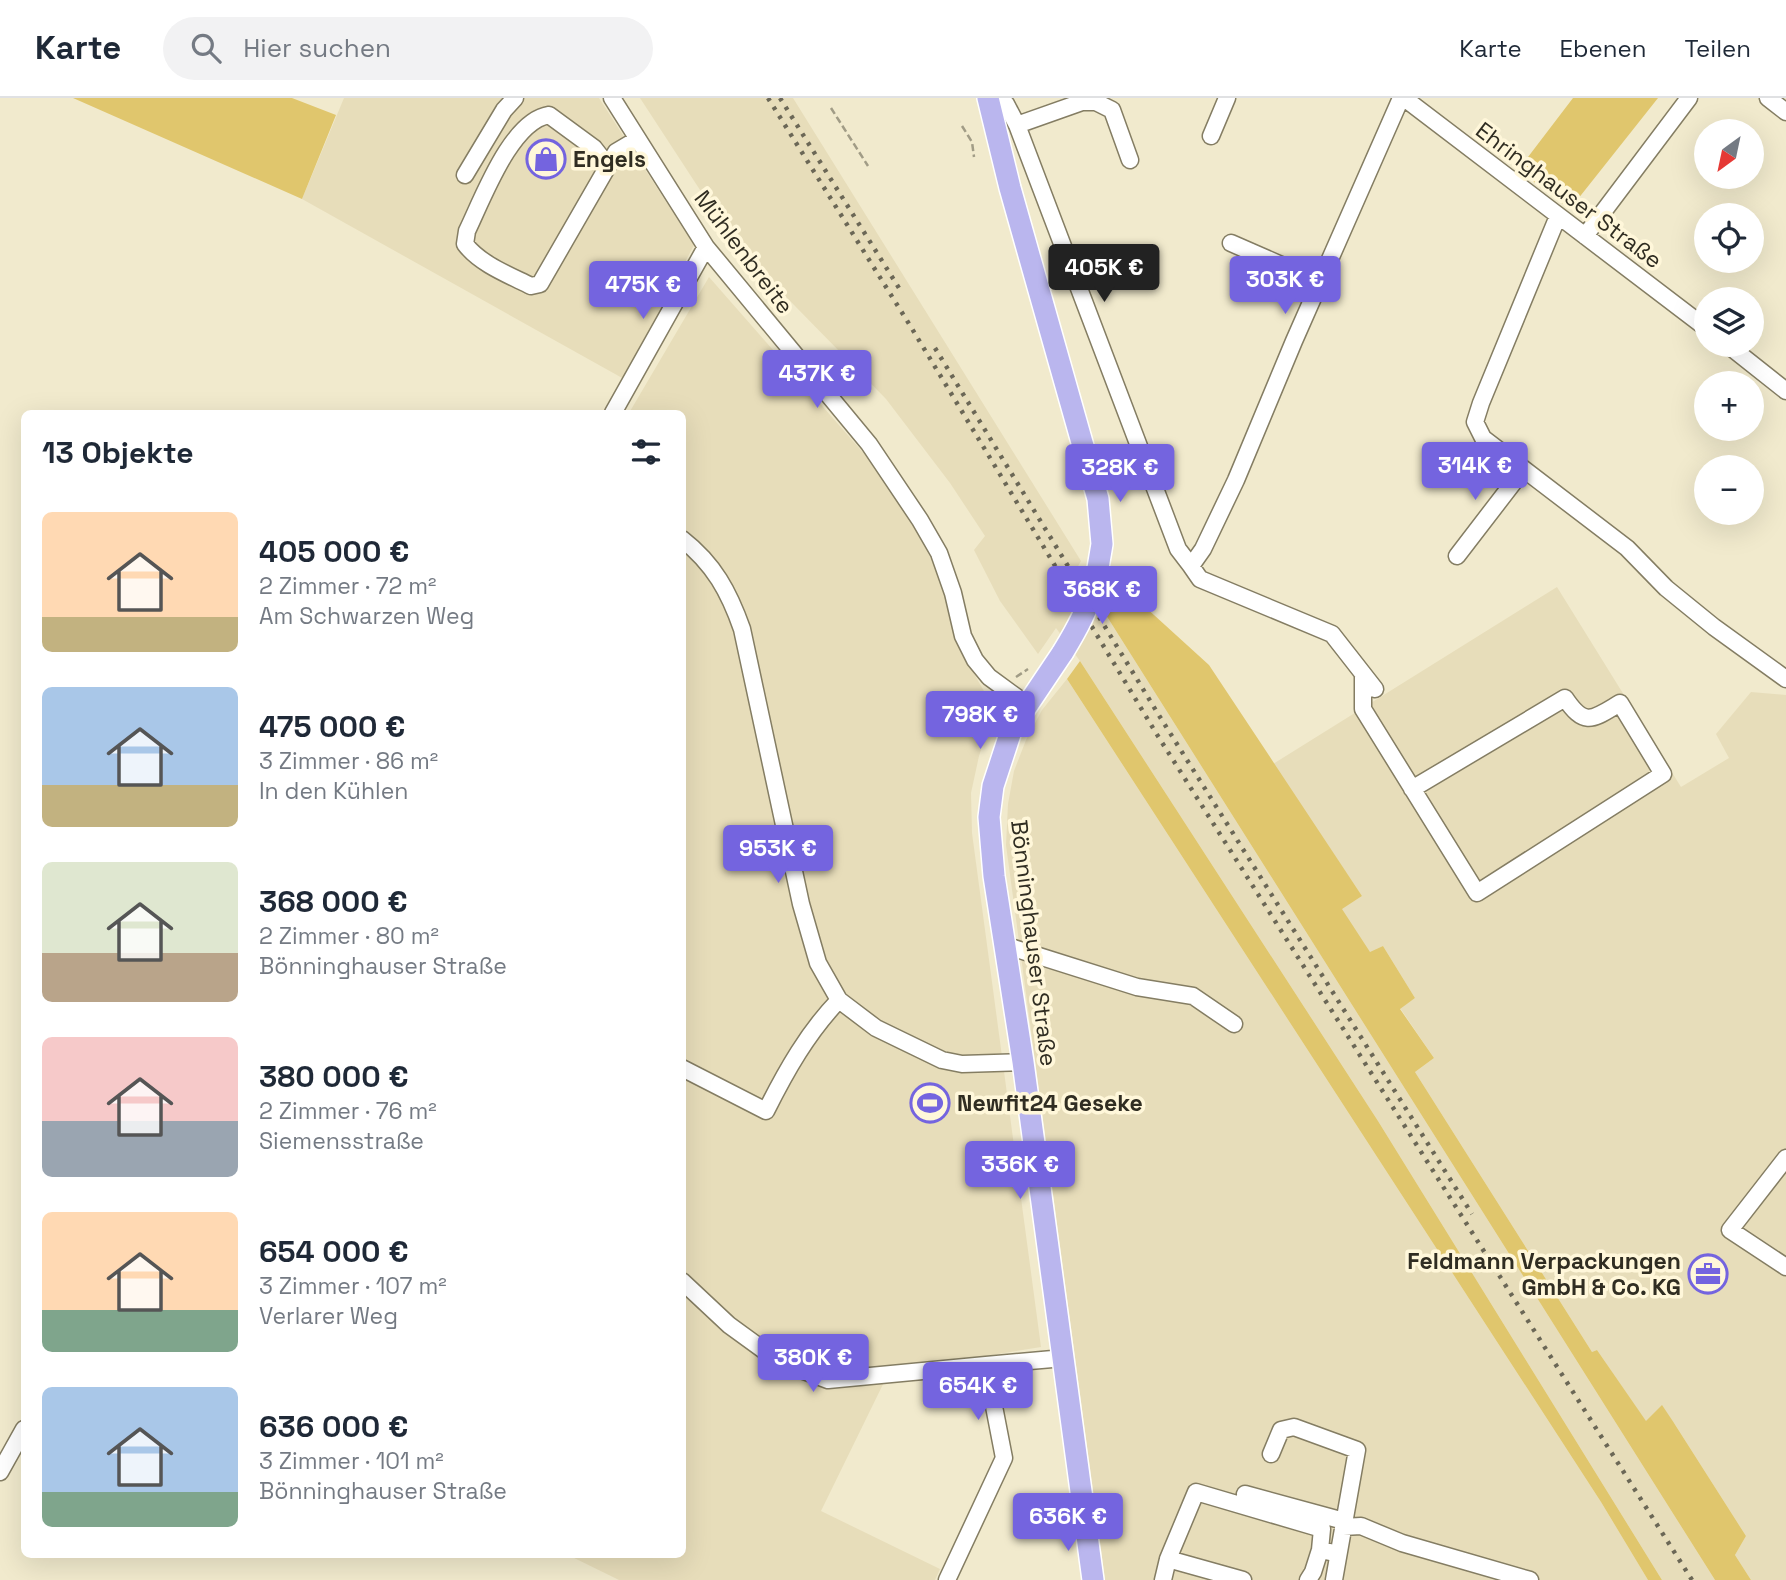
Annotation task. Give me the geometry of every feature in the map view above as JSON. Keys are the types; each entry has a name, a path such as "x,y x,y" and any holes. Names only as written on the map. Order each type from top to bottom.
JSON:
{"main road":[{"name":"Bönninghauser Straße","path":"988,98 1010,188 1098,499 1102,544 1091,599 1081,622 1012,728 1000,758 989,817 993,876 1023,1062 1093,1580"}],"street":[{"path":"465,175 504,110 515,98"},
{"name":"Mühlenbreite","path":"612,98 706,247 869,444 939,553 953,593 963,636 975,660 989,677 1026,704"},
{"path":"996,98 1006,104 1017,125 1178,549 1200,579 1332,634 1375,689"},
{"path":"1211,136 1227,98"},
{"path":"1191,566 1203,549 1236,480 1320,282 1403,98"},
{"name":"Ehringhauser Straße","path":"1403,98 1694,319"},
{"path":"1584,236 1689,98"},
{"path":"1768,98 1786,112"},
{"path":"1017,125 1082,102 1096,102 1112,110 1130,160"},
{"path":"608,166 594,148 549,115 537,117 516,135 467,230 465,244 471,253 501,271 531,286 540,284 617,152 638,139"},
{"path":"1558,216 1475,422 1483,438 1627,548 1666,587 1714,627 1786,679"},
{"path":"1231,243 1320,282"},
{"path":"615,410 706,247"},
{"path":"1743,357 1786,391"},
{"path":"1457,556 1523,470"},
{"path":"686,543 708,565 729,593 741,629 801,904 818,963 839,1000 876,1028 942,1060 961,1064 1023,1062"},
{"path":"1363,674 1363,709 1412,789 1477,893 1663,774 1620,703 1594,719 1587,719 1576,714 1565,698 1412,789"},
{"path":"1004,945 1137,987 1193,996 1234,1024"},
{"path":"686,1070 766,1111 799,1052 839,1000"},
{"path":"1786,1158 1730,1230 1786,1267"},
{"path":"686,1285 729,1325 780,1363 828,1380 1064,1358"},
{"path":"947,1580 1004,1458 986,1365"},
{"path":"1271,1454 1281,1430 1294,1427 1357,1450 1334,1580"},
{"path":"0,1472 21,1434"},
{"path":"1163,1580 1168,1559 1196,1492 1322,1529 1320,1550 1308,1580"},
{"path":"1245,1494 1344,1524 1361,1526 1402,1543 1530,1580"},
{"path":"1320,1550 1339,1553"},
{"path":"1168,1559 1243,1580"}],"path":[{"path":"831,108 868,166"},
{"path":"962,126 972,142 974,157"}],"shaded area":[{"path":"73,98 292,98 336,115 302,199"},
{"path":"344,98 599,98 694,245 624,379 302,199"},
{"path":"640,98 793,98 1081,561 1077,568 1106,615 1715,1580 1662,1580 1378,1121 1080,661 1056,628 1038,654 1000,601 974,550 985,536 950,483 886,399 752,262 717,216"},
{"path":"1573,98 1658,98 1570,209 1518,170"},
{"path":"709,277 867,457 916,529 938,573 960,649 989,700 993,714 979,756 971,793 972,833 1041,1347 889,1372 821,1511 940,1569 935,1580 619,1580 574,1558 686,1558 686,410 631,410"},
{"path":"1557,587 1681,787 1729,758 1716,734 1751,692 1786,695 1786,1580 1751,1580 1735,1555 1746,1536 1674,1423 1646,1422 1597,1350 1592,1352 1415,1072 1434,1058 1400,1008 1415,998 1383,946 1370,953 1341,909 1362,896 1273,764"},
{"path":"1132,595 1209,665 1362,896 1342,909 1370,952 1383,946 1415,998 1400,1009 1434,1058 1415,1072 1592,1352 1597,1350 1646,1421 1662,1405 1674,1423 1746,1536 1735,1555 1751,1580 1715,1580 1106,615 1113,597"},
{"path":"1080,661 1378,1121 1662,1580 1648,1580 1601,1502 1067,679"},
{"path":"1067,679 1601,1502 1648,1580 1105,1580 1006,845 1008,804 1014,771 1042,710"}],"railway":[{"path":"768,98 911,327 1156,733 1692,1580"},
{"path":"780,98 899,288"},
{"path":"935,348 1160,717 1472,1214"}],"place":[{"name":"Engels","path":"546,159"},
{"name":"Newfit24 Geseke","path":"930,1103"},
{"name":"Feldmann Verpackungen GmbH & Co. KG","path":"1708,1274"}]}
